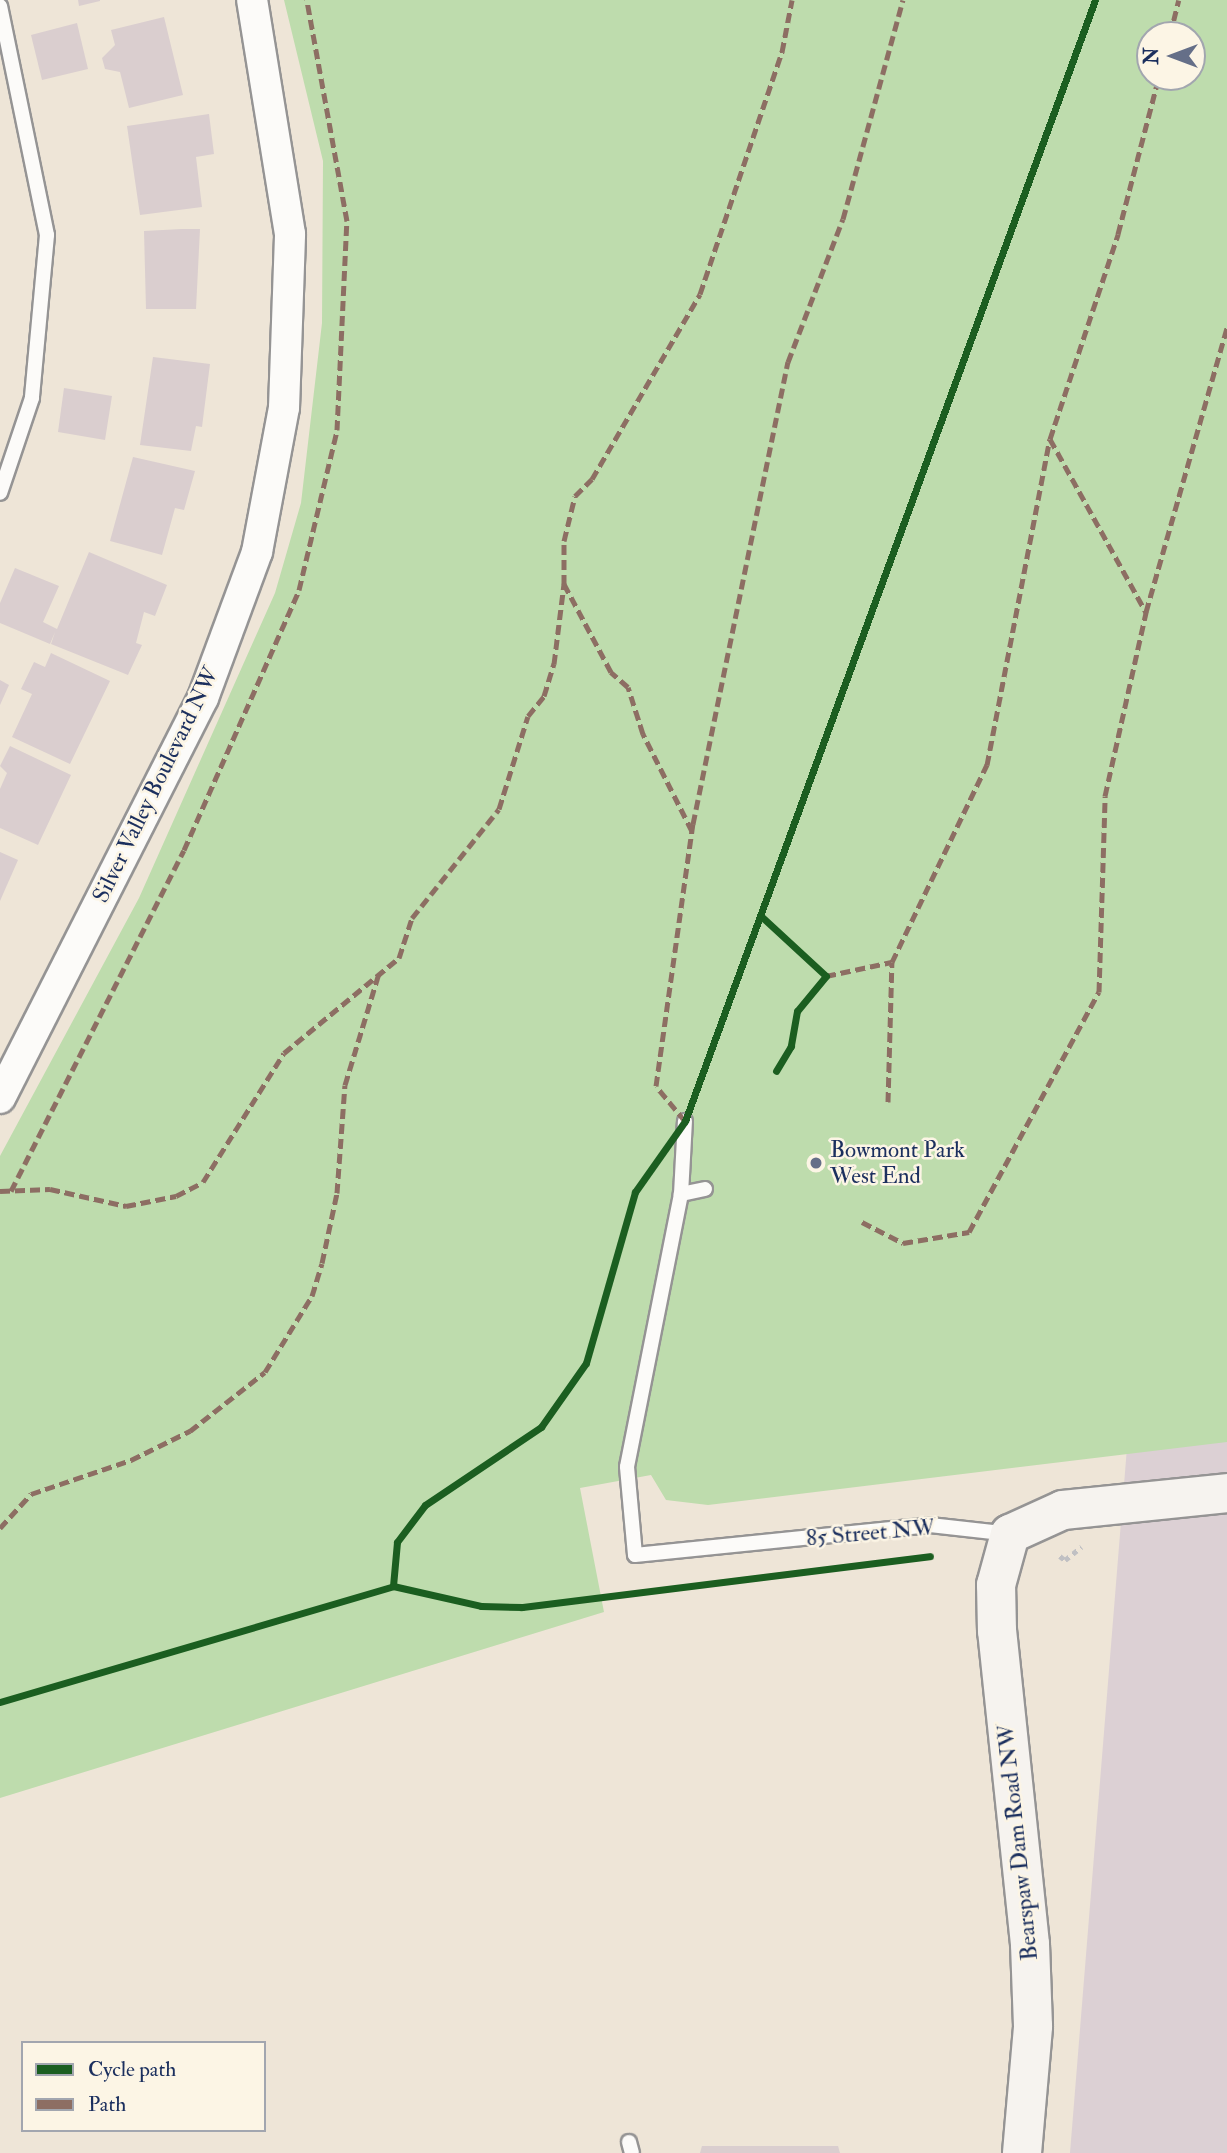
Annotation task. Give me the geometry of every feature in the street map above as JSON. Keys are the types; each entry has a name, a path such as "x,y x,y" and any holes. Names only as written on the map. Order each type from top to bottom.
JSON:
{"street":[{"name":"Silver Valley Boulevard NW","path":"0,1098 203,698 257,552 284,408 290,234 252,0"},
{"path":"1010,1534 1063,1510 1227,1493"},
{"name":"Bearspaw Dam Road NW","path":"1010,1534 996,1585 996,1631 1030,1944 1033,2026 1022,2153"}],"lane":[{"path":"0,6 47,235 32,398 0,493"},
{"path":"685,1121 681,1195 705,1189"},
{"name":"85 Street NW","path":"681,1195 626,1467 635,1555 930,1525 1010,1534"}],"shaded area":[{"path":"1227,590 1227,2153 1070,2153 1131,1398"}],"green space":[{"path":"284,0 1227,0 1227,1442 708,1505 666,1500 651,1475 580,1488 604,1612 0,1798 0,1156 139,898 275,593 301,503 322,323 323,161"}],"building":[{"path":"78,0 100,0 100,1 79,6"},
{"path":"164,17 183,95 129,108 120,72 105,69 102,58 115,45 111,30"},
{"path":"77,23 88,69 42,80 31,35"},
{"path":"209,114 214,154 196,157 202,207 140,215 127,126"},
{"path":"200,229 196,309 146,309 144,231"},
{"path":"153,357 210,364 202,427 196,426 191,451 140,445"},
{"path":"64,388 112,396 105,440 58,432"},
{"path":"133,457 195,471 184,510 175,508 162,555 110,541"},
{"path":"89,552 167,585 155,616 144,612 136,643 142,645 128,675 51,644 55,632 50,644 0,623 0,603 15,568 59,586 43,622 57,629"},
{"path":"51,653 110,681 70,764 12,737 32,694 21,689 34,662 45,667"},
{"path":"0,680 9,685 0,705"},
{"path":"10,746 71,775 38,845 0,828 0,789 7,773 0,766"},
{"path":"0,852 18,860 0,901"},
{"path":"702,2146 838,2146 840,2153 700,2153"}],"marked path":[{"path":"11,1191 184,850 299,590 337,430 347,221 307,0"},
{"path":"692,831 643,734 628,687 611,672 564,584 564,541 575,496 592,479 700,294 782,52 792,0"},
{"path":"685,1121 656,1086 693,824 788,362 843,219 903,0"},
{"path":"1174,21 1179,0"},
{"path":"888,1102 892,962 987,765 1050,439 1118,234 1155,91"},
{"path":"862,1222 903,1243 969,1232 1099,992 1105,796 1146,612 1227,327"},
{"path":"1050,439 1146,612"},
{"path":"0,1191 50,1189 126,1206 176,1196 203,1182 284,1053 399,958 412,918 499,809 528,716 544,696 554,664 564,584"},
{"path":"826,976 892,962"},
{"path":"0,1528 31,1494 131,1460 190,1431 265,1372 312,1296 322,1263 337,1193 345,1085 379,973"}],"cycle path":[{"path":"393,1586 397,1542 425,1505 541,1427 586,1363 635,1192 685,1121 1095,0"},
{"path":"762,917 826,976 797,1011 791,1046 776,1071"},
{"path":"0,1702 393,1586 481,1606 522,1607 930,1556"}],"place":[{"name":"Bowmont Park West End","path":"816,1163"}]}
